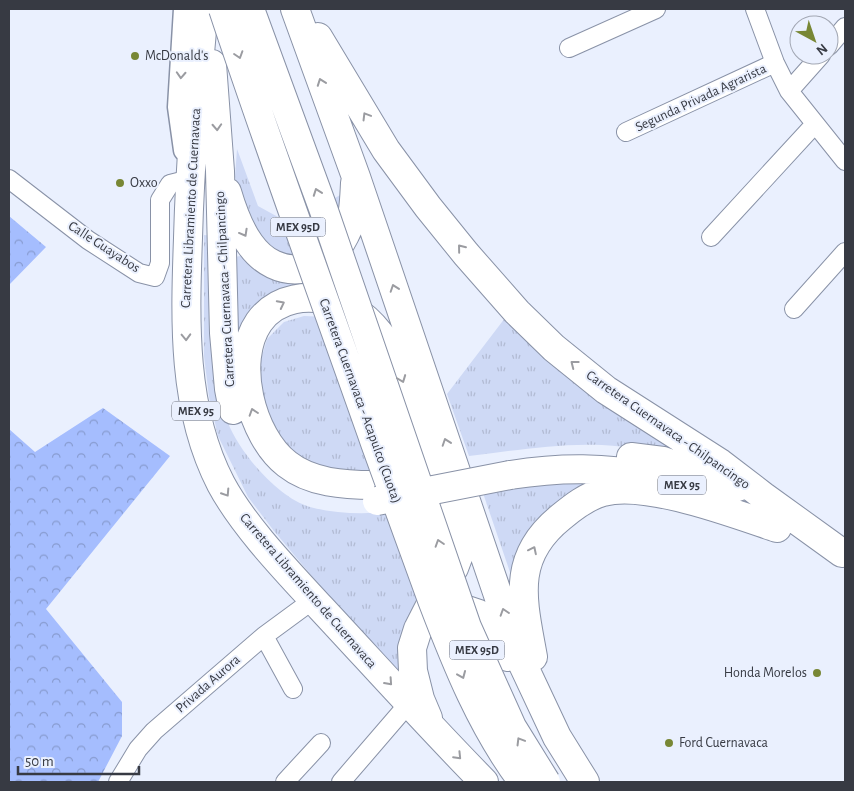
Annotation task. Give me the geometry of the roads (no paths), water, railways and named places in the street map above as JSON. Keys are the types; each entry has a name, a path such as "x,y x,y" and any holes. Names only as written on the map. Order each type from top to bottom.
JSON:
{"main road":[{"name":"Carretera Libramiento de Cuernavaca","path":"205,9 190,179 185,309 187,356 197,416 207,454 222,485 240,514 275,557 408,704 484,782"},
{"name":"Carretera Cuernavaca - Chilpancingo","path":"205,9 220,171 224,333 229,389 237,423 245,438 259,456 290,485 330,501 353,503 375,493"},
{"name":"Carretera Cuernavaca - Acapulco (Cuota)","path":"223,9 262,126 400,515 446,637 465,681 490,730 523,782"},
{"name":"Carretera Cuernavaca - Acapulco (Cuota)","path":"250,9 323,208 467,627 512,727 546,782"},
{"path":"295,9 356,177 518,654 557,738"},
{"name":"Carretera Cuernavaca - Chilpancingo","path":"301,9 386,150 461,248 517,312 554,348 606,390 720,462 763,496 844,554"},
{"path":"220,171 238,222 250,244 267,261 286,269 304,270 321,263 335,251 345,236 353,214 356,177"},
{"path":"434,730 420,699 413,671 412,648 418,629 443,580 454,568 460,552 460,537 448,496 394,357 380,334 350,307 327,299 306,297 290,299 272,308 258,323 250,340 246,386 252,411 262,434 273,451 287,464 304,474 326,482 350,485 375,493 508,468 573,454 618,455 663,461 763,496"},
{"name":"Carretera Cuernavaca - Chilpancingo","path":"508,468 610,470 662,478 705,494 777,528 844,554"},
{"path":"540,700 522,592 525,568 534,546 543,533 572,508 589,497 604,491 647,492 691,501 777,528"},
{"path":"418,629 430,618 447,609 464,609 479,614 584,782"}],"street":[{"path":"185,9 179,107 190,179"},
{"path":"568,48 656,9"},
{"path":"755,9 775,63 789,91 845,161"},
{"name":"Segunda Privada Agrarista","path":"626,132 775,63"},
{"path":"789,91 812,65"},
{"path":"711,237 815,124"},
{"name":"Calle Guayabos","path":"9,179 88,240 139,272 155,277 160,263 160,200 170,184 190,179"},
{"path":"794,309 845,252"},
{"name":"Privada Aurora","path":"118,782 138,749 154,731 264,636 313,600"},
{"path":"264,636 294,689"},
{"path":"341,782 408,704"},
{"path":"285,782 321,743"}],"place":[{"name":"McDonald's","path":"135,56"},
{"name":"Oxxo","path":"120,183"},
{"name":"Honda Morelos","path":"817,673"},
{"name":"Ford Cuernavaca","path":"669,743"}]}
